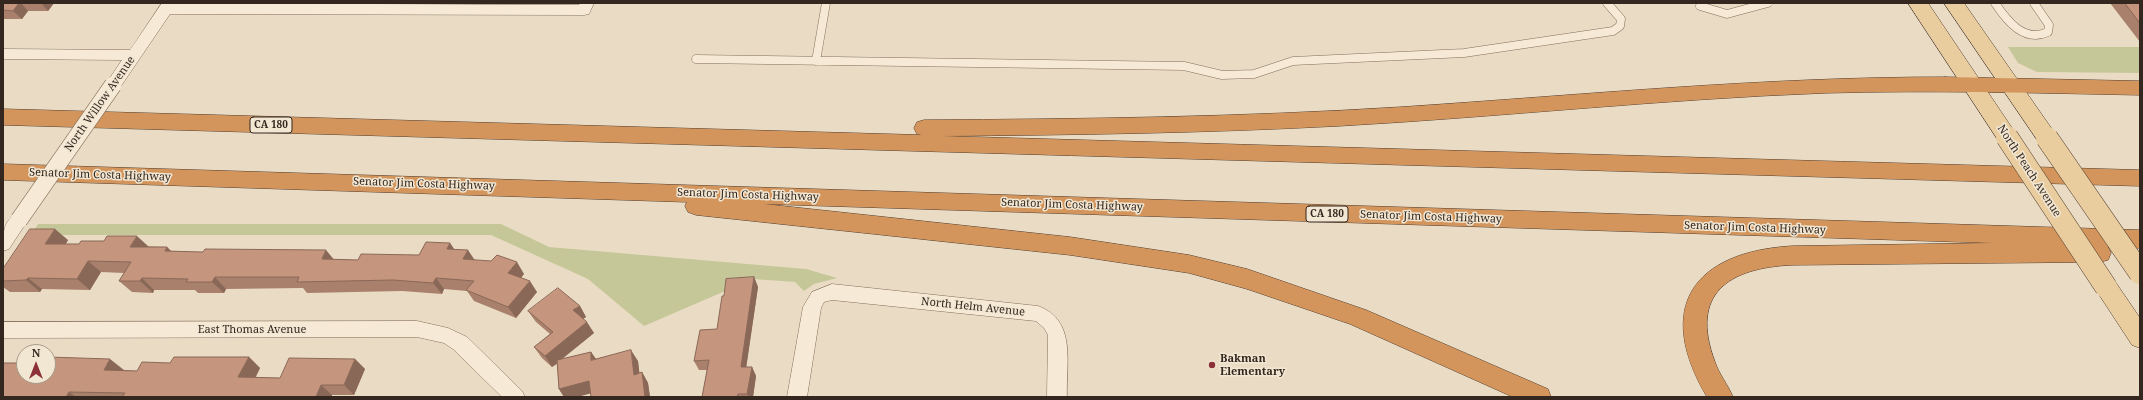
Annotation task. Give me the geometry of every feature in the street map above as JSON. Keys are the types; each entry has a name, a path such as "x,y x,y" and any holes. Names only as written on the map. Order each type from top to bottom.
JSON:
{"highway":[{"path":"539,132 1228,124 1342,118 1744,90 1831,86 1972,85 2140,88"},
{"name":"CA 180","path":"3,117 2140,178"},
{"name":"Senator Jim Costa Highway","path":"3,172 514,187 1938,234 2140,239"},
{"path":"514,187 1070,246 1189,264 1247,279 1358,317 1539,397"},
{"path":"1722,397 1703,365 1698,350 1695,311 1709,284 1735,265 1778,256 1993,252 2140,253"}],"main road":[{"name":"North Peach Avenue","path":"1918,3 2140,338"},
{"path":"1954,3 2140,274"}],"street":[{"path":"168,6 585,7"},
{"name":"North Willow Avenue","path":"3,244 168,6"},
{"path":"3,54 134,55"},
{"name":"North Helm Avenue","path":"797,397 812,307 818,297 832,292 1038,314 1048,319 1055,327 1056,331 1057,397"},
{"name":"East Thomas Avenue","path":"3,330 417,330 448,336 460,343 488,368 515,397"}],"lane":[{"path":"816,61 826,3"},
{"path":"696,59 1184,66 1222,75 1254,74 1293,61 1464,52 1613,31 1620,26 1621,20 1607,3"},
{"path":"1700,6 1727,14 1768,3"},
{"path":"1995,3 2007,20 2018,29 2030,35 2043,35 2048,32 2049,25 2034,3"}],"green space":[{"path":"2008,47 2140,47 2140,73 2037,72 2018,63"},
{"path":"38,224 501,224 549,247 806,269 837,278 814,284 804,291 795,282 753,279 644,326 588,279 491,235 31,235"}],"building":[{"path":"3,3 19,3 13,11 3,10"},
{"path":"2125,3 2140,3 2140,23"},
{"path":"30,229 55,229 45,244 79,244 81,241 104,241 107,236 137,236 130,247 167,247 165,251 203,252 205,249 326,250 322,259 358,260 361,254 419,255 426,242 450,243 447,249 468,250 463,259 491,261 497,255 517,262 508,273 530,281 508,307 466,290 474,281 436,278 433,283 393,280 297,282 299,277 215,277 212,282 186,282 188,279 142,278 140,281 119,281 131,262 88,261 77,279 28,278 26,280 3,281 3,269"},
{"path":"754,277 741,367 752,367 747,394 738,394 737,397 702,397 709,360 694,361 700,330 717,329 726,279"},
{"path":"558,288 580,306 573,310 587,322 545,356 534,347 553,332 528,311"},
{"path":"631,350 634,375 642,372 645,397 591,397 589,381 559,389 557,360 591,352 591,360"},
{"path":"56,357 110,359 104,370 137,371 142,362 170,363 174,357 249,357 238,377 280,378 289,358 355,359 344,385 321,385 316,397 122,397 125,393 69,392 66,397 3,397 3,363 16,363 16,384 56,384"}],"place":[{"name":"Bakman Elementary","path":"1212,365"}]}
